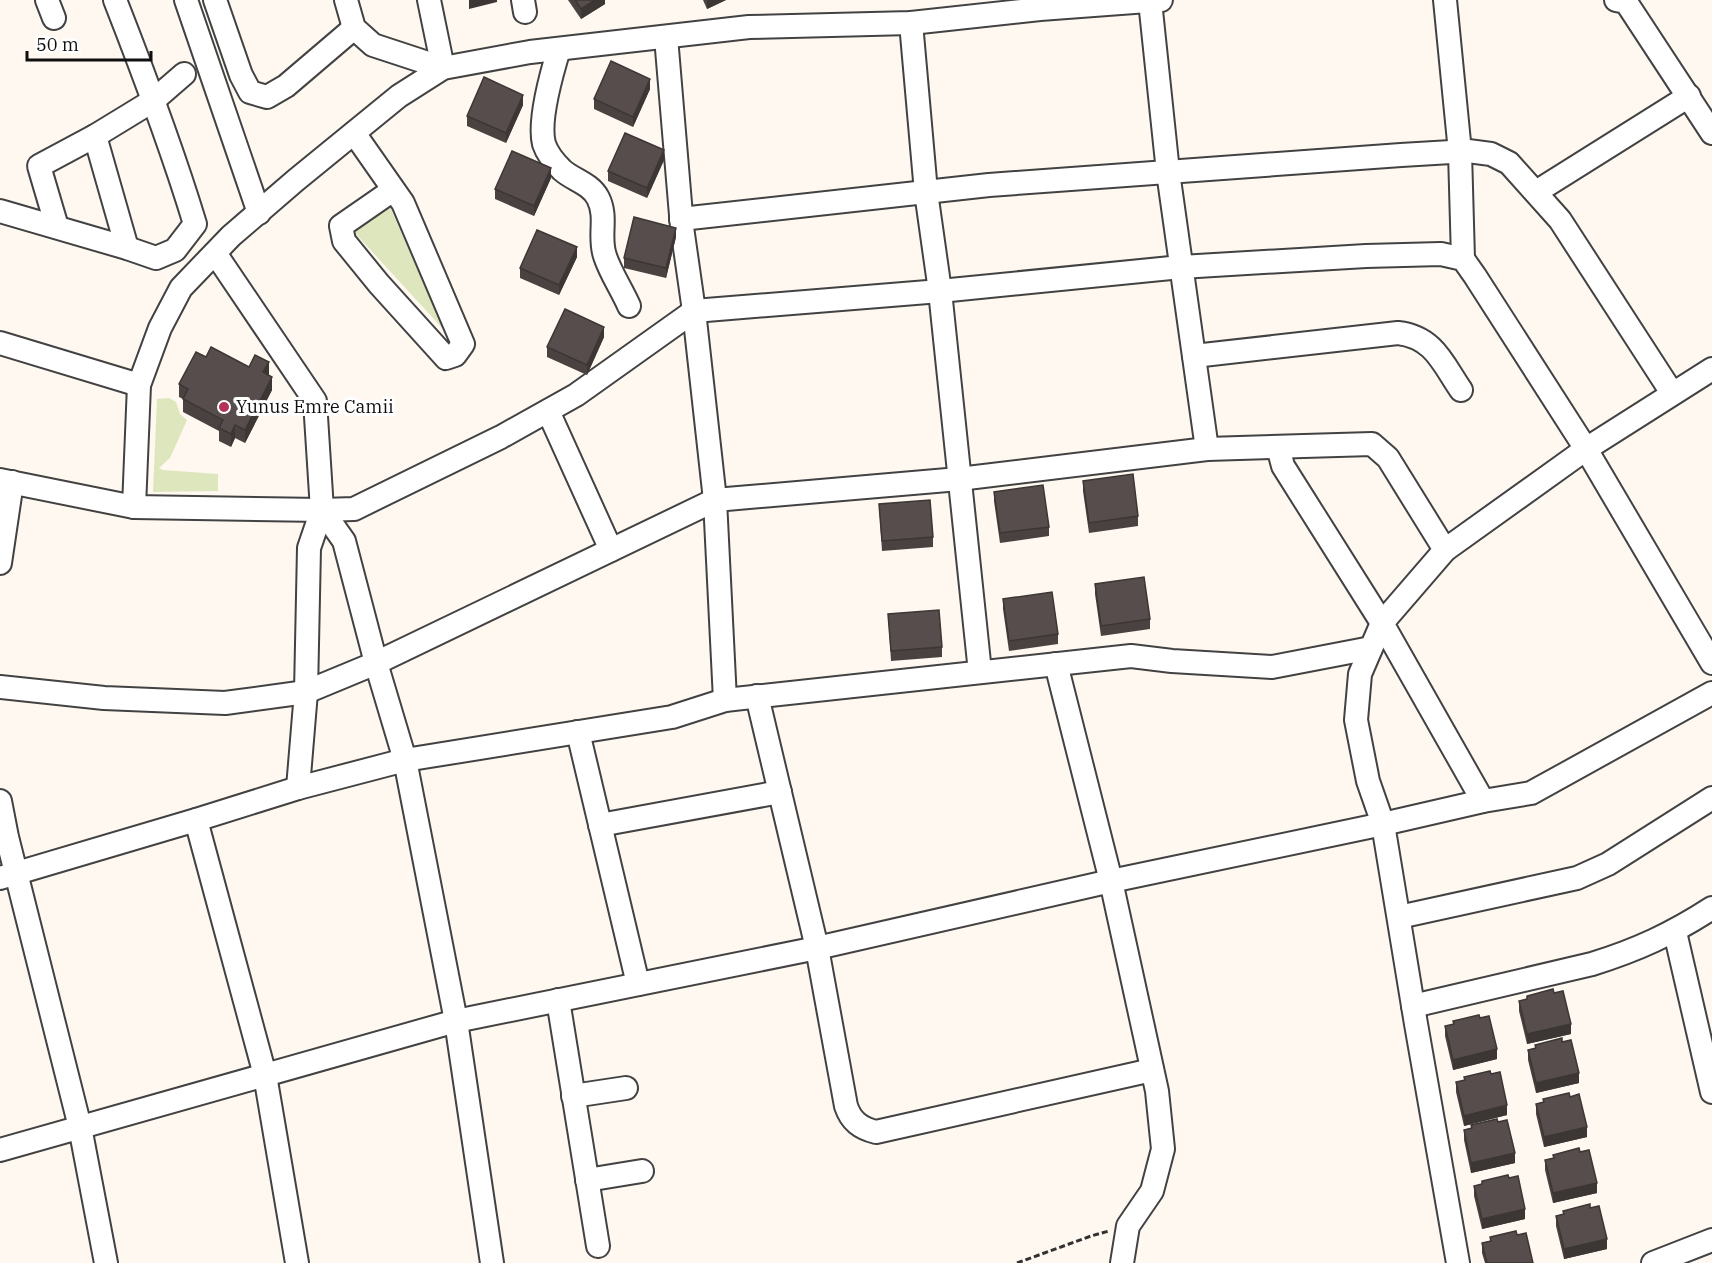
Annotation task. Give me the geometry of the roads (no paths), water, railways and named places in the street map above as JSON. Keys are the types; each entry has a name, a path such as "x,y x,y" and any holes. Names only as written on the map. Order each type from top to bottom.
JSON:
{"street":[{"path":"0,211 156,258 175,250 195,224 154,100 115,0"},
{"path":"186,0 259,213"},
{"path":"215,0 241,75 250,92 267,97 286,86 354,28"},
{"path":"346,0 354,28 373,45 443,68"},
{"path":"429,0 443,68"},
{"path":"1445,0 1460,152 1463,259 1586,449 1712,663"},
{"path":"134,507 139,385 160,328 182,288 231,236 296,180 399,96 443,68 530,52 749,27 911,23 1039,5 1156,1 1168,172 1207,449"},
{"path":"1623,1 1712,133"},
{"path":"911,23 926,192 940,291 980,672"},
{"path":"666,37 681,219 694,311 715,500 724,700"},
{"path":"559,49 543,117 544,146 563,171 589,187 597,196 604,213 602,242 605,256 629,306"},
{"path":"57,227 39,166 95,136 154,100 184,74"},
{"path":"1536,192 1689,96"},
{"path":"354,133 403,203 463,344 455,355 446,358 379,284 344,241 341,226 393,190"},
{"path":"95,136 127,248"},
{"path":"681,219 989,185 1460,152 1491,154 1509,163 1560,220 1672,393"},
{"path":"215,253 315,401 322,510 309,548 306,692 298,788"},
{"path":"0,563 6,481 134,507 354,509 501,437 576,395 694,311 940,291 1181,267 1366,256 1441,254 1463,259"},
{"path":"1194,356 1398,333 1409,334 1431,346 1461,390"},
{"path":"0,344 139,385"},
{"path":"1458,1263 1383,824 1368,781 1356,720 1360,674 1382,623 1445,550 1586,449 1712,369"},
{"path":"548,411 611,550"},
{"path":"0,687 104,698 225,703 306,692 376,663 715,500 959,479 1207,449 1372,444 1388,458 1445,550"},
{"path":"1278,447 1282,466 1382,623 1483,801"},
{"path":"322,510 344,541 376,663 405,760 456,1021 492,1263"},
{"path":"8,876 298,788 405,760 672,717 724,700 1131,656 1272,667 1371,648"},
{"path":"1056,664 1111,881 1157,1091 1163,1149 1152,1191 1128,1226 1122,1263"},
{"path":"0,1150 456,1021 817,948 1111,881 1483,801 1532,793 1712,693"},
{"path":"757,696 817,948 846,1106 853,1120 867,1130 876,1132 1152,1070"},
{"path":"578,732 638,984"},
{"path":"600,825 780,792"},
{"path":"1399,917 1559,882 1593,871 1608,864 1712,798"},
{"path":"0,801 8,876 80,1127 106,1263"},
{"path":"196,820 265,1075 297,1263"},
{"path":"1413,1006 1592,964 1620,955 1675,932 1712,908"},
{"path":"1675,932 1712,1092"},
{"path":"558,1000 598,1246"},
{"path":"573,1096 626,1088"},
{"path":"587,1180 642,1171"},
{"path":"1653,1263 1712,1240"}],"place":[{"name":"Yunus Emre Camii","path":"224,407"}]}
